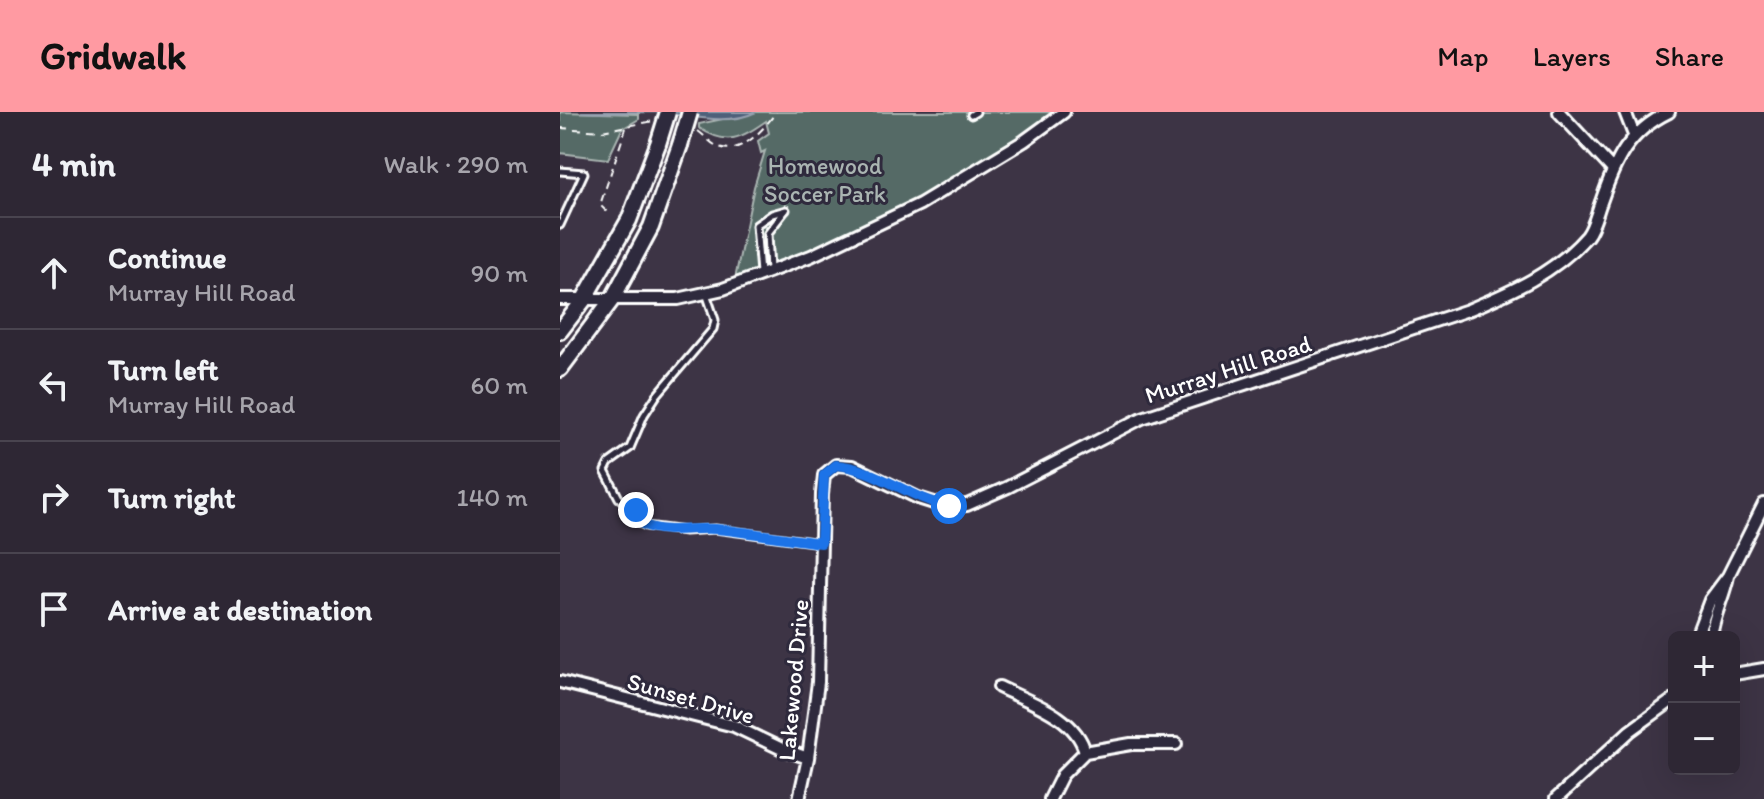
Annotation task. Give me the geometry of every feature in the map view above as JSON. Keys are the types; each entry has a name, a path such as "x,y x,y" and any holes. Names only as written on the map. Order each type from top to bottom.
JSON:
{"main road":[{"path":"560,331 583,301 629,220 668,112"},
{"path":"560,369 613,298 651,227 690,112"}],"street":[{"path":"560,299 678,299 765,273 871,230 920,204 1024,141 1064,112"},
{"path":"1559,112 1612,169 1634,135 1669,112"},
{"path":"1625,112 1634,135"},
{"name":"Murray Hill Road","path":"821,564 824,475 836,465 852,466 934,503 967,505 1142,418 1468,310 1519,288 1554,266 1589,234 1612,169"},
{"path":"1698,631 1710,600 1728,576 1764,504"},
{"name":"Lakewood Drive","path":"799,799 818,682 821,564"},
{"path":"1713,631 1728,576"},
{"path":"1740,673 1764,669"},
{"name":"Sunset Drive","path":"560,682 734,726 808,758"},
{"path":"999,687 1064,720 1082,739 1085,752"},
{"path":"1556,799 1630,731 1668,703"},
{"path":"1050,799 1062,775 1085,752 1131,744 1176,744"}],"lane":[{"path":"560,171 584,173 560,225"},
{"path":"786,210 768,233 765,273 756,225 772,214 786,210"},
{"path":"706,292 715,320 713,329 657,395 644,415 634,442 609,463 606,476 619,498 636,510 646,526 685,531 715,529 821,543"}],"path":[{"path":"607,212 600,205 627,126"}],"green space":[{"path":"560,112 639,114 639,119 622,129 608,159 560,153"},
{"name":"Homewood Soccer Park","path":"756,112 1064,112 853,237 734,284 754,187 765,151 761,153 758,141 769,133 766,121 733,138 709,134 699,128 699,124"}],"water":[{"path":"650,112 756,112 744,117 717,119"}],"route":[{"path":"636,510 642,524 654,528 685,531 715,529 821,543 824,475 836,465 852,466 918,498 949,506"}]}
